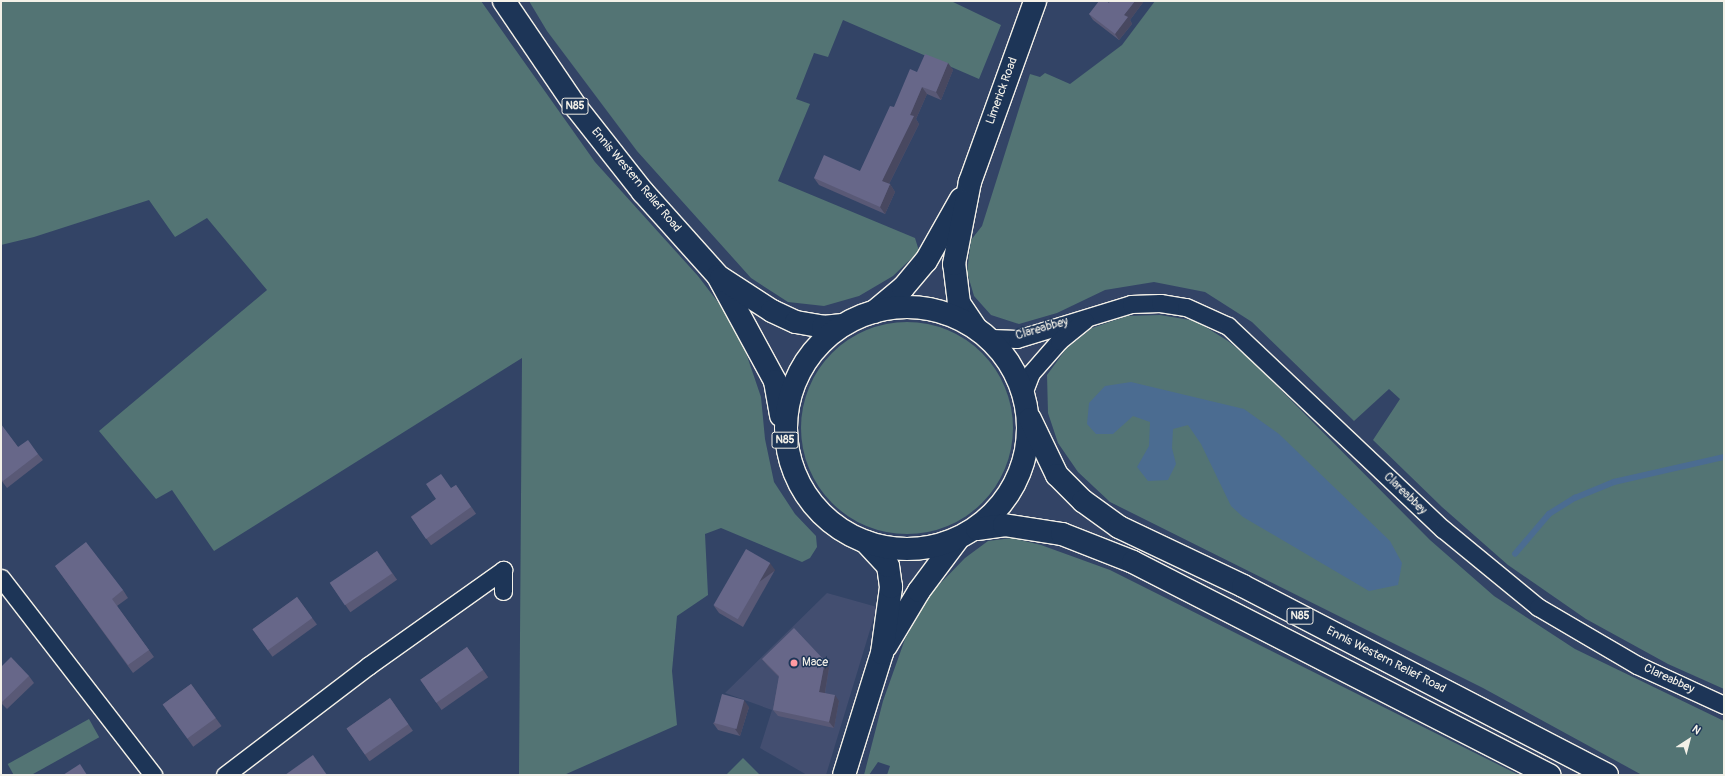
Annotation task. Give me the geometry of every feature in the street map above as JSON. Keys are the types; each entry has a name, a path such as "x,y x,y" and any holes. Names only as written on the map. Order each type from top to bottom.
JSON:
{"main road":[{"name":"Ennis Western Relief Road","path":"504,1 576,108 643,192 718,276 775,381 784,436"},
{"name":"Limerick Road","path":"970,182 1035,1"},
{"path":"874,312 903,288 926,261 970,182"},
{"path":"970,182 954,264 959,303 983,332"},
{"name":"Ennis Western Relief Road","path":"718,276 772,311 796,322 823,327 843,325"},
{"name":"N85","path":"901,310 938,312 983,332 1009,363 1024,391 1030,419 1026,456 1019,480 1006,501 977,529 957,540 917,548 866,542 837,526 813,505 790,463 784,436 786,409 793,383 806,358 843,325 874,312 901,310"},
{"name":"Ennis Western Relief Road","path":"1030,419 1057,474 1083,501 1119,527 1243,586 1607,775"},
{"name":"N85","path":"977,529 1004,525 1062,534 1133,562 1550,775"},
{"path":"882,653 919,591 957,540"},
{"path":"844,775 882,653 891,587 888,566 866,542"}],"street":[{"name":"Clareabbey","path":"983,332 1016,339 1093,314 1131,304 1160,303 1186,307 1228,326 1443,529 1538,607 1637,665 1724,705"},
{"name":"Clareabbey","path":"1024,391 1031,373 1059,341 1093,314"},
{"path":"225,775 368,666 503,570 504,591"},
{"path":"1,578 153,775"}],"shaded area":[{"path":"1131,382 1244,409 1279,434 1390,541 1402,563 1398,585 1369,591 1243,517 1231,506 1201,444 1188,425 1173,429 1172,448 1176,464 1168,480 1148,481 1137,467 1149,446 1150,422 1133,416 1113,434 1096,434 1087,424 1089,403 1105,386"},
{"path":"827,593 877,607 826,775 807,775 760,748 772,710 725,693"}],"green space":[{"path":"1,1 481,1 595,162 698,276 724,310 745,350 761,397 765,439 774,482 795,514 816,536 817,547 810,558 802,562 721,528 705,534 708,595 677,616 672,671 677,725 564,775 519,775 522,358 214,551 172,490 156,499 99,431 267,290 207,218 175,237 149,200 34,237 1,245"},
{"path":"529,1 951,1 1001,25 979,79 843,20 828,57 814,53 796,99 810,104 778,181 915,238 919,251 893,276 859,296 824,306 788,302 751,278 637,151 547,31"},
{"path":"1155,1 1724,1 1724,689 1668,664 1586,619 1508,565 1442,507 1373,440 1400,399 1389,389 1354,421 1252,322 1205,292 1154,282 1105,290 1057,313 1019,324 991,315 974,296 967,272 971,240 982,226 1030,74 1040,77 1045,73 1070,84 1122,45"},
{"path":"1160,315 1196,321 1228,341 1251,360 1430,540 1494,596 1575,649 1724,721 1724,775 1642,775 1483,688 1110,502 1078,472 1058,443 1048,413 1047,375 1066,349 1092,328 1127,316"},
{"path":"897,322 917,322 938,326 957,334 975,346 989,360 1001,378 1009,397 1013,418 1013,438 1009,459 1001,478 989,496 975,510 957,522 938,530 917,534 897,534 876,530 857,522 839,510 825,496 813,478 805,459 801,438 801,418 805,397 813,378 825,360 839,346 857,334 876,326"},
{"path":"1012,538 1041,545 1110,570 1519,775 887,775 890,766 878,762 869,775 864,775 883,701 905,639 931,593 965,558 988,541"},
{"path":"89,719 99,737 31,775 14,775 8,764"},
{"path":"743,758 760,775 726,775"}],"building":[{"path":"1099,1 1107,1 1109,3 1110,1 1135,1 1124,15 1128,17 1115,34 1089,14"},
{"path":"925,54 948,63 936,92 922,87 910,115 914,116 882,181 890,184 880,207 814,178 824,155 860,171 890,106 894,107 910,69 917,72"},
{"path":"1,424 18,447 28,440 38,454 3,481 1,479"},
{"path":"441,474 451,488 456,485 471,507 426,539 411,517 436,499 426,484"},
{"path":"86,542 123,590 112,599 149,650 128,665 55,566"},
{"path":"746,549 770,563 738,619 714,605"},
{"path":"377,551 392,573 345,605 330,583"},
{"path":"297,597 312,618 268,650 253,629"},
{"path":"794,628 825,661 819,692 835,695 829,722 773,710 779,676 762,659"},
{"path":"467,647 483,670 436,703 420,680"},
{"path":"11,657 29,676 2,702 1,667"},
{"path":"191,684 216,718 187,739 163,705"},
{"path":"722,694 744,700 736,729 714,723"},
{"path":"390,698 408,724 365,755 347,728"},
{"path":"313,755 327,775 285,775"},
{"path":"80,764 87,775 63,775"}],"waterway":[{"path":"1515,554 1549,514 1575,498 1614,482 1724,457"}],"place":[{"name":"Mace","path":"794,663"}]}
